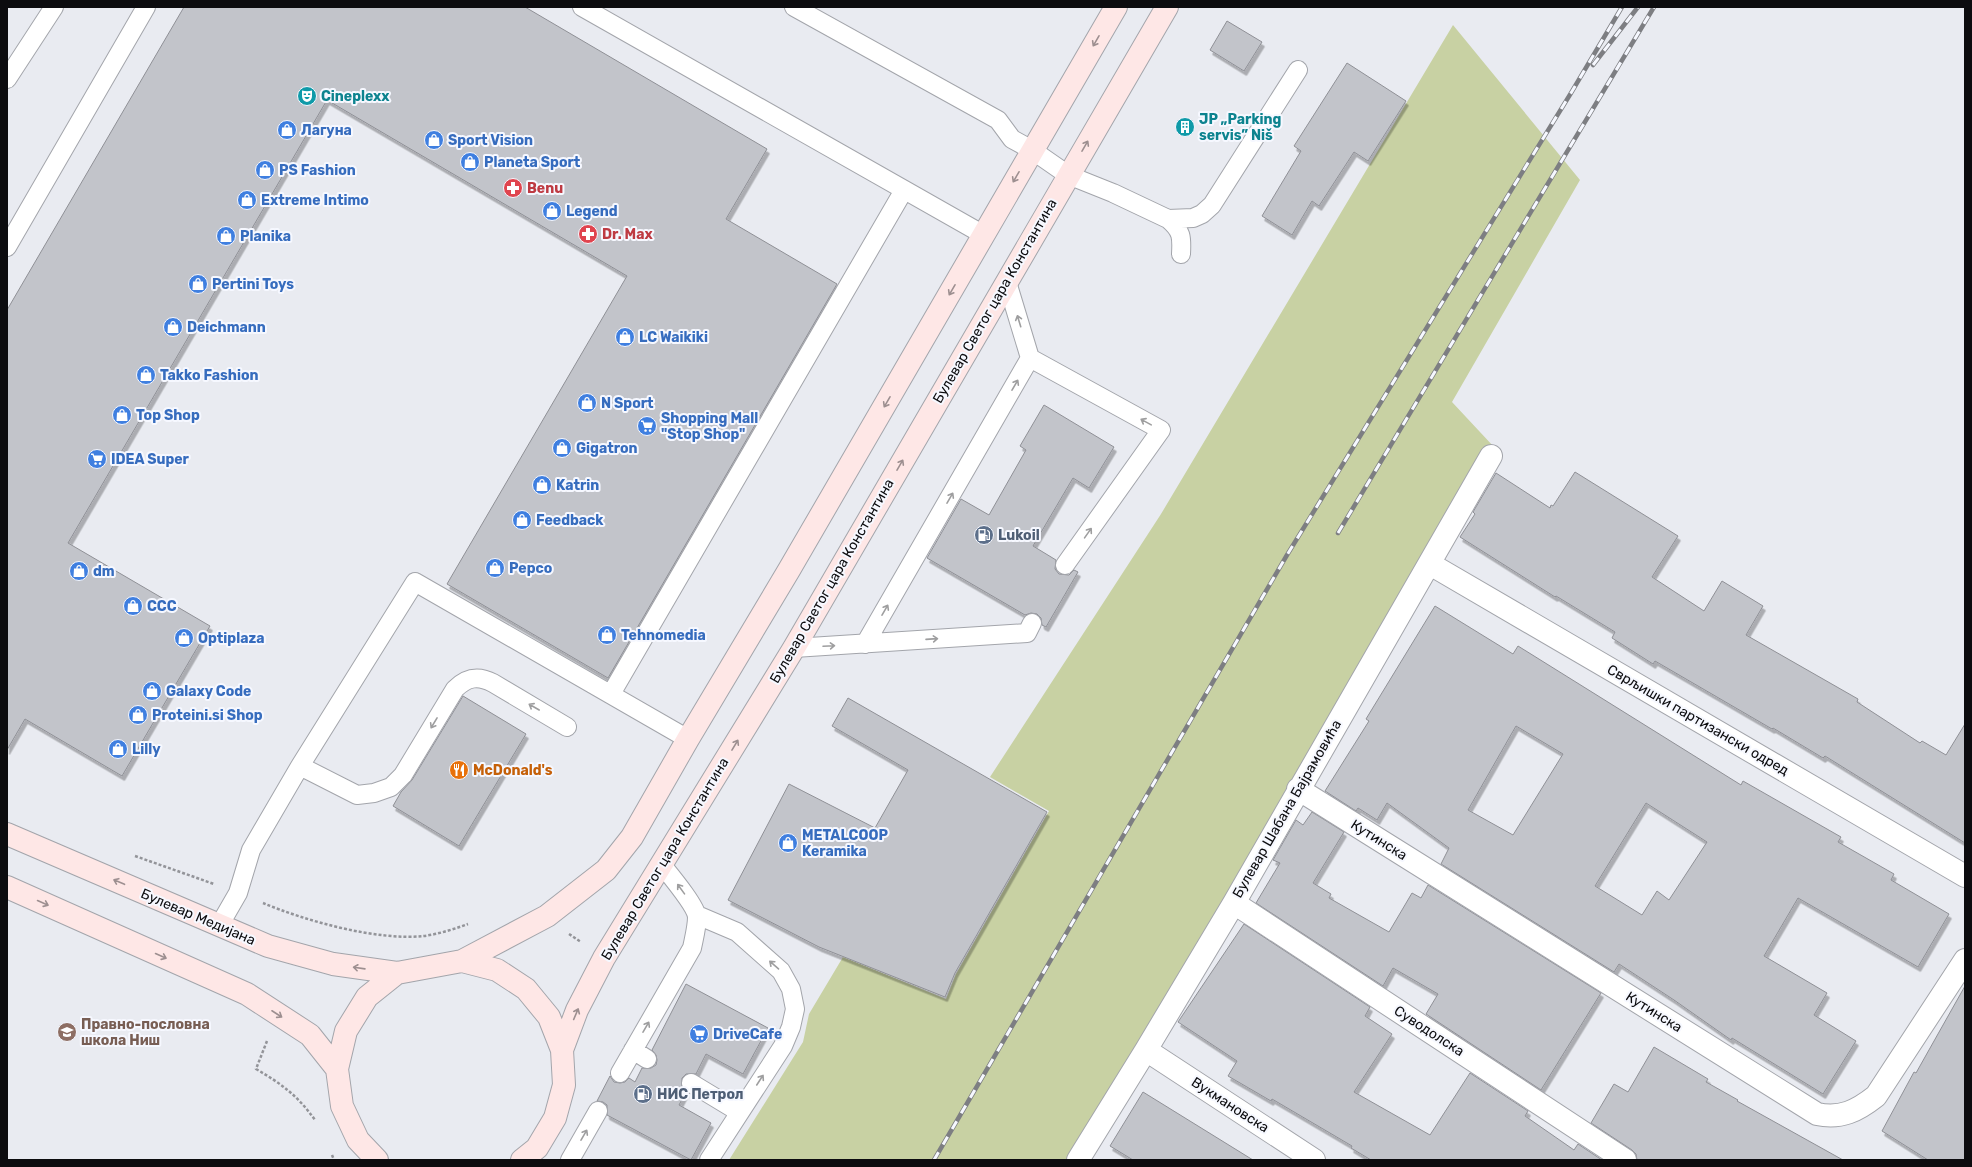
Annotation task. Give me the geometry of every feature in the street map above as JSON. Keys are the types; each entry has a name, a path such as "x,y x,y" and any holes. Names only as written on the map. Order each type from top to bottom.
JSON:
{"main road":[{"path":"377,1160 358,1150 342,1106 337,1069 346,1031 366,998 397,974 462,961 539,921 606,870 632,837 688,739 790,570 1116,7"},
{"name":"Булевар Светог цара Константина","path":"522,1160 537,1148 555,1118 564,1085 562,1050 577,1010 604,958 794,648 1167,7"},
{"name":"Булевар Медијана","path":"7,834 268,946 333,964 397,974"},
{"path":"7,887 247,994 310,1035 337,1069"},
{"path":"462,961 497,970 526,989 549,1017 562,1050"}],"street":[{"name":"Булевар Шабана Бајрамовића","path":"1078,1160 1234,903 1298,789 1430,564 1491,456"},
{"name":"Сврљишки партизански одред","path":"1430,564 1965,876"},
{"name":"Кутинска","path":"1298,789 1817,1114 1829,1117 1845,1115 1860,1109 1876,1096 1965,960"},
{"name":"Суводолска","path":"1234,903 1625,1160"},
{"name":"Вукмановска","path":"1146,1050 1314,1160"}],"lane":[{"path":"7,79 54,7"},
{"path":"7,247 146,7"},
{"path":"582,7 984,235"},
{"path":"794,7 992,116 998,120 1012,140 1032,150 1068,175 1113,193 1168,219 1177,226 1182,237 1181,254"},
{"path":"1168,219 1193,218 1202,214 1212,206 1298,70"},
{"path":"611,694 904,190"},
{"path":"1007,282 1030,358 1161,430 1065,565"},
{"path":"865,644 1030,358"},
{"path":"219,926 238,893 251,850 300,766 415,582 688,739"},
{"path":"794,648 1027,633 1032,623"},
{"path":"300,766 357,795 374,793 391,787 398,782 455,689 471,679 480,678 488,681 567,727"},
{"path":"662,865 686,897 697,915 737,932 781,971 791,989 795,1009 791,1027 783,1046 709,1160"},
{"path":"620,1073 640,1054 692,948 697,915"},
{"path":"690,1083 740,1112"},
{"path":"570,1160 598,1111"}],"path":[{"path":"259,901 293,915 313,921 393,935 424,936 473,922"},
{"path":"256,1069 284,1085 295,1095 316,1121"},
{"path":"331,1150 334,1160"}],"green space":[{"path":"1453,25 1580,180 1452,402 1494,447 1074,1160 729,1160 803,1042 809,1014 843,957 946,999 956,974 1049,811 990,777 1161,514"}],"building":[{"name":"Shopping Mall \"Stop Shop\"","path":"184,7 525,7 767,149 726,219 837,284 608,678 447,584 627,276 327,100 68,543 210,626 122,776 25,719 7,750 7,310"},
{"path":"1227,21 1262,42 1244,71 1210,50"},
{"path":"1347,63 1406,101 1368,161 1354,152 1319,206 1312,201 1292,235 1262,216 1301,151 1294,146"},
{"path":"1044,405 1114,447 1089,488 1073,478 1033,546 1056,560 1055,569 1059,574 1069,575 1074,570 1078,572 1046,627 1042,625 1041,618 1037,614 1031,613 1025,615 927,558 961,499 989,515 1026,450 1020,446"},
{"path":"1575,472 1678,536 1652,577 1704,611 1722,581 1763,606 1746,635 1858,699 1857,702 1920,743 1922,741 1946,755 1965,724 1965,843 1825,756 1823,758 1655,661 1653,664 1612,638 1615,632 1556,596 1555,597 1460,537 1475,514 1473,512 1496,473 1550,508 1551,505 1553,506"},
{"path":"1435,606 1513,654 1518,646 1741,785 1743,781 1841,837 1838,842 1894,874 1891,880 1949,914 1918,967 1798,898 1764,956 1827,993 1814,1015 1856,1041 1823,1094 1732,1038 1731,1040 1619,964 1614,972 1441,864 1449,848 1387,803 1377,820 1358,808 1356,811 1325,791 1369,721 1366,719","holes":["1516,726 1563,754 1513,835 1468,810","1646,803 1707,842 1669,900 1657,891 1642,915 1595,886"]},
{"name":"McDonald's","path":"463,696 526,734 459,846 393,806 401,792 412,780"},
{"path":"848,698 1047,812 955,973 945,997 819,947 728,900 789,784 875,828 908,770 832,726"},
{"path":"1312,812 1344,832 1313,883 1331,894 1329,898 1389,932 1412,893 1421,898 1428,885 1601,993 1541,1090 1426,1014 1438,994 1393,968 1383,986 1256,903 1280,863 1273,860 1296,820 1303,825"},
{"path":"1244,924 1370,1007 1365,1016 1392,1034 1354,1092 1430,1135 1470,1073 1528,1111 1525,1116 1574,1150 1578,1144 1602,1160 1371,1160 1351,1148 1352,1146 1272,1099 1271,1101 1228,1076 1237,1061 1178,1022"},
{"path":"686,984 768,1028 743,1074 706,1054 696,1074 686,1074 682,1078 682,1088 686,1092 679,1105 711,1123 691,1160 607,1115 607,1105 603,1102 597,1101 610,1076 614,1082 625,1082 629,1078 635,1082 642,1068 651,1068 656,1065 656,1055 652,1050"},
{"path":"1965,986 1965,1160 1928,1160 1882,1131 1914,1072 1916,1073"},
{"path":"1654,1047 1708,1079 1706,1082 1738,1100 1737,1101 1843,1160 1637,1160 1636,1154 1632,1150 1591,1123 1614,1084 1628,1092"},
{"path":"1143,1092 1253,1160 1133,1160 1110,1146"}],"railway":[{"path":"934,1160 1287,555 1571,93 1622,7"},
{"path":"1593,65 1638,7"},
{"path":"1338,533 1654,7"}],"place":[{"name":"Cineplexx","path":"307,96"},
{"name":"JP „Parking servis” Niš","path":"1185,127"},
{"name":"Лагуна","path":"287,130"},
{"name":"Sport Vision","path":"434,140"},
{"name":"Planeta Sport","path":"470,162"},
{"name":"PS Fashion","path":"265,170"},
{"name":"Benu","path":"513,188"},
{"name":"Extreme Intimo","path":"247,200"},
{"name":"Legend","path":"552,211"},
{"name":"Dr. Max","path":"588,234"},
{"name":"Planika","path":"226,236"},
{"name":"Pertini Toys","path":"198,284"},
{"name":"Deichmann","path":"173,327"},
{"name":"LC Waikiki","path":"625,337"},
{"name":"Takko Fashion","path":"146,375"},
{"name":"N Sport","path":"587,403"},
{"name":"Top Shop","path":"122,415"},
{"name":"Shopping Mall \"Stop Shop\"","path":"647,426"},
{"name":"Gigatron","path":"562,448"},
{"name":"IDEA Super","path":"97,459"},
{"name":"Katrin","path":"542,485"},
{"name":"Feedback","path":"522,520"},
{"name":"Lukoil","path":"984,535"},
{"name":"Pepco","path":"495,568"},
{"name":"dm","path":"79,571"},
{"name":"CCC","path":"133,606"},
{"name":"Tehnomedia","path":"607,635"},
{"name":"Optiplaza","path":"184,638"},
{"name":"Galaxy Code","path":"152,691"},
{"name":"Proteini.si Shop","path":"138,715"},
{"name":"Lilly","path":"118,749"},
{"name":"McDonald's","path":"459,770"},
{"name":"METALCOOP Keramika","path":"788,843"},
{"name":"Правно-пословна школа Ниш","path":"67,1032"},
{"name":"DriveCafe","path":"699,1034"},
{"name":"НИС Петрол","path":"643,1094"}]}
